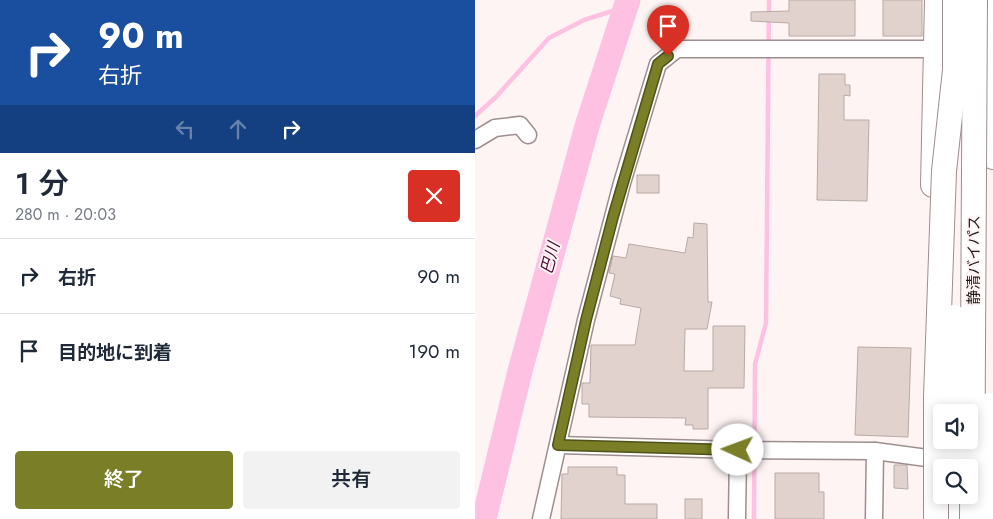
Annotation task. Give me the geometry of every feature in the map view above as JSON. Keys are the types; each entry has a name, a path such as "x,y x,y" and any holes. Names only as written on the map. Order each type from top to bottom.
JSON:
{"highway":[{"path":"936,519 935,397 944,171 943,60 937,0"},
{"name":"静清バイパス","path":"954,404 943,60 955,0"},
{"name":"静清バイパス","path":"972,519 986,57 975,0"},
{"path":"990,519 986,57 991,0"},
{"path":"986,57 993,157"},
{"path":"926,519 943,60"},
{"path":"953,504 953,519"}],"street":[{"path":"541,519 586,320 622,183 658,64 677,49 943,60 986,57"},
{"path":"475,140 495,128 520,125 528,135"},
{"path":"558,445 738,450 875,451 927,458 993,456"},
{"path":"737,519 738,450"},
{"path":"874,519 875,451"}],"building":[{"path":"789,0 855,0 855,36 789,36 789,23 751,21 751,12 789,11"},
{"path":"883,0 922,0 922,36 883,36"},
{"path":"819,74 845,74 845,85 850,85 850,96 844,95 844,120 869,120 867,201 817,200"},
{"path":"637,175 659,175 659,193 637,193"},
{"path":"694,223 707,224 708,302 712,302 707,329 685,329 684,371 713,371 713,326 745,326 744,388 708,388 708,429 693,429 693,425 685,425 686,418 589,417 589,404 582,404 582,383 590,383 591,345 635,345 641,308 620,304 621,299 610,296 615,274 609,273 613,256 626,258 629,244 685,253 688,237 693,238"},
{"path":"858,347 911,348 908,437 855,435"},
{"path":"894,465 907,465 908,489 894,488"},
{"path":"568,467 617,467 617,475 625,475 625,504 657,504 657,519 561,519 562,474 568,474"},
{"path":"775,473 819,473 819,492 824,492 824,519 775,519"},
{"path":"685,499 702,499 702,519 685,519"}],"waterway":[{"name":"巴川","path":"484,519 520,371 587,126 628,0"},
{"path":"754,519 755,364 766,323 769,0"},
{"path":"475,116 496,97 549,38 584,20 625,7"}],"route":[{"path":"668,56 658,64 622,183 586,320 558,445 738,450"}]}
